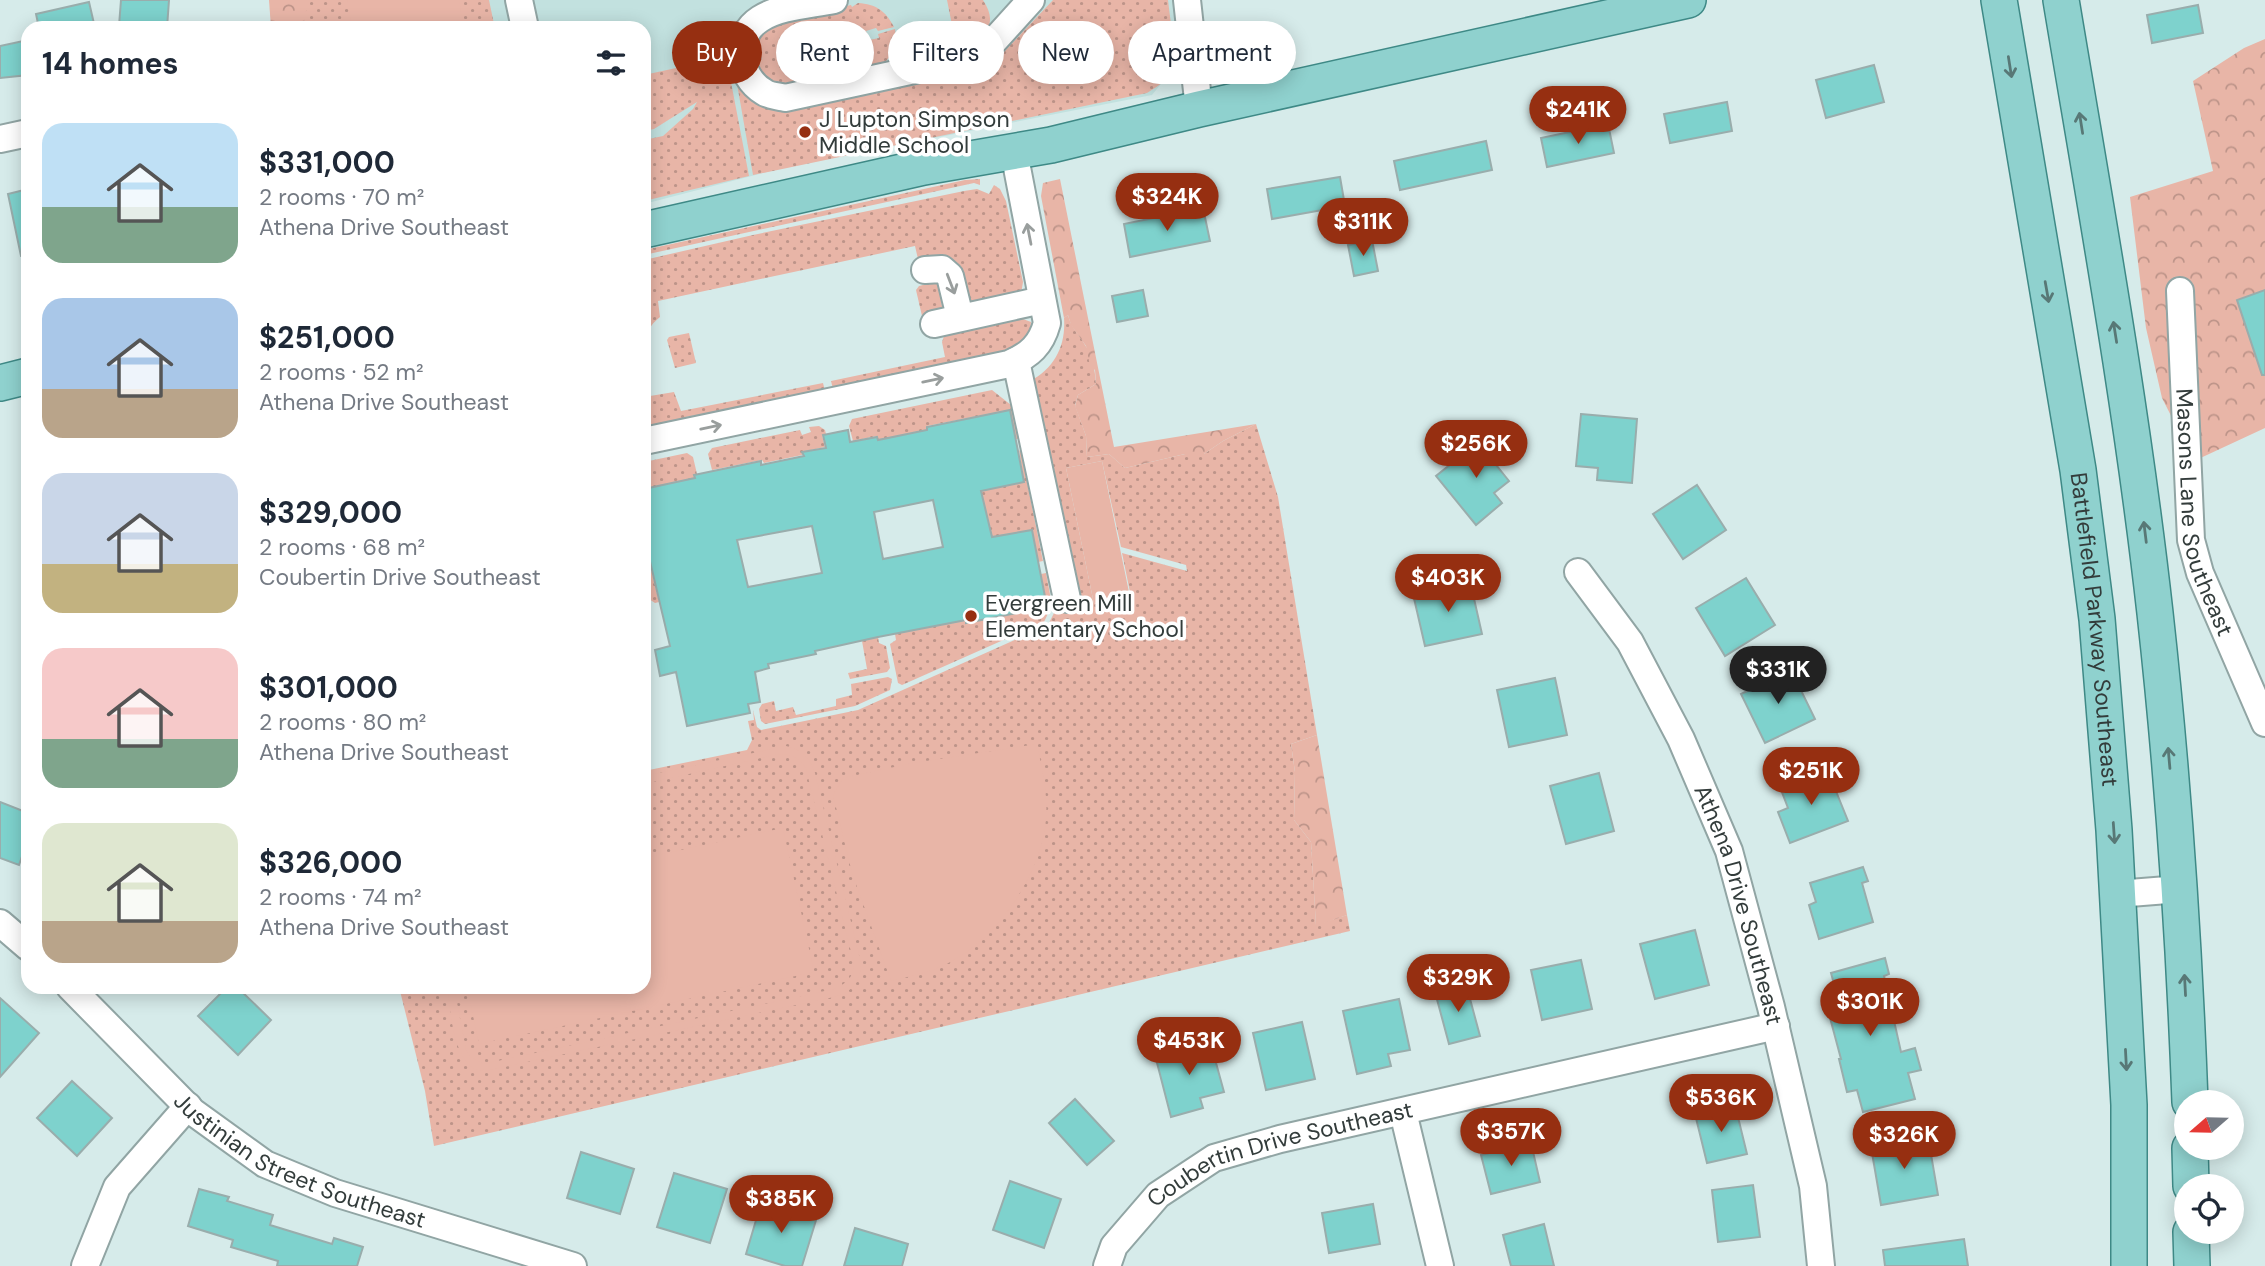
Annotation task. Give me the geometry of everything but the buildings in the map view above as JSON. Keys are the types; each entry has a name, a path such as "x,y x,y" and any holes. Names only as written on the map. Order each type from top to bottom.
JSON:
{"main road":[{"path":"651,228 924,167 1051,145 1199,109 1688,0"},
{"name":"Battlefield Parkway Southeast","path":"1999,0 2078,470 2097,619 2129,1105 2129,1266"},
{"path":"2061,0 2141,498 2155,612 2180,888 2189,1090"},
{"path":"0,383 21,378"},
{"path":"2191,1244 2192,1266"}],"street":[{"path":"834,0 773,12 750,26 743,40 743,68 764,93 785,98 919,69 959,64 993,42 1031,0"},
{"path":"1187,0 1199,109"},
{"path":"0,139 21,134"},
{"path":"651,440 1016,361 1029,355 1043,338 1047,323 1014,152"},
{"path":"925,270 942,269 950,276 960,317"},
{"name":"Masons Lane Southeast","path":"2180,292 2191,540 2200,573 2265,723"},
{"path":"934,324 1042,300"},
{"path":"1016,361 1067,599"},
{"name":"Athena Drive Southeast","path":"1578,572 1630,642 1681,739 1729,851 1776,1026 1813,1185 1821,1266"},
{"path":"2117,894 2180,888"},
{"path":"0,923 21,941"},
{"name":"Justinian Street Southeast","path":"78,994 188,1106 265,1164 335,1193 573,1266"},
{"name":"Coubertin Drive Southeast","path":"1107,1266 1114,1246 1158,1195 1214,1158 1280,1139 1776,1026"},
{"path":"85,1266 117,1187 188,1106"},
{"path":"1404,1112 1440,1266"}],"shaded area":[{"name":"J Lupton Simpson Middle School","path":"301,0 1173,0 1175,21 1128,21 1128,84 1161,84 1152,95 782,168 651,202 651,21 303,21"}],"green space":[{"path":"269,0 308,0 304,21 270,21"},
{"path":"301,0 489,0 493,21 303,21"},
{"path":"347,0 459,0 463,21 351,21"},
{"path":"947,0 983,0 990,18 990,21 951,21"},
{"path":"1053,0 1168,0 1170,21 1128,21 1128,84 1161,84 1147,93 753,175 737,84 756,103 782,111 920,84 1004,84 1004,52 1018,37 1018,84 1114,84 1114,21 1033,21"},
{"path":"858,3 880,9 890,21 888,21 888,28 878,31 874,29 874,21 778,21 851,5 852,7"},
{"path":"776,22 776,84 801,84 770,85 762,75 762,32"},
{"path":"888,31 888,58 884,63 874,66 874,39 879,38 878,34"},
{"path":"2265,39 2265,428 2194,461 2162,398 2146,328 2130,197 2213,171 2193,81 2244,48"},
{"path":"672,69 672,84 731,84 749,176 651,199 651,139 663,136 693,109 697,102 651,130 651,73"},
{"path":"980,179 980,185 974,183 651,253 651,248 965,180"},
{"path":"1060,179 1114,447 1256,424 1204,454 1185,454 1125,468 1109,454 1087,457 1086,436 1075,406 1078,395 1096,384 1095,370 1090,366 1086,346 1071,325 1068,315 1064,318 1041,196 1043,183"},
{"path":"994,185 1000,189 1006,201 1023,282 1021,294 968,307 918,259 915,246 658,301 660,317 651,326 651,258 964,191 977,189 989,194"},
{"path":"938,283 943,312 922,316 916,290 919,286"},
{"path":"1068,315 1088,349 1094,369 1096,384 1078,395 1075,405 1086,436 1087,457 1109,454 1125,468 1185,454 1204,454 1256,424 1278,497 1317,735 1291,744 1295,772 1294,820 1311,842 1316,925 1347,915 1350,931 434,1146 425,1091 401,994 651,994 651,770 747,750 752,740 748,721 754,720 753,710 757,727 761,730 858,710 1048,625 1058,605 1030,381 1039,376 1057,355 1064,318","holes":["1102,461 1121,547 1186,565 1187,571 1122,553 1131,597 1094,604 1066,468"]},
{"path":"1023,319 1031,322 1030,332 1018,349 833,389 831,381 945,357 942,342 944,336"},
{"path":"689,333 696,363 675,368 667,340 669,337"},
{"path":"823,383 825,391 651,426 651,396 674,392 681,411"},
{"path":"992,390 1011,405 1019,439 1016,439 1010,410 927,426 926,430 878,440 877,436 853,441 849,426 852,419"},
{"path":"819,426 825,430 826,434 822,435 825,447 764,463 762,460 712,470 708,454 712,448 800,430 802,435 811,432 809,427"},
{"path":"1019,450 1043,561 1038,562 1032,530 992,537 981,491 1024,482"},
{"path":"687,453 693,457 697,474 694,478 651,487 651,461"},
{"path":"1102,461 1130,597 1094,604 1066,468"},
{"path":"651,568 659,602 651,600"},
{"path":"1046,573 1052,605 1044,622 902,685 898,683 890,644 896,640 895,634 1047,607 1041,574"},
{"path":"878,637 879,643 886,646 890,668 887,672 850,679 848,673 867,669 862,641"},
{"path":"888,677 892,679 890,690 855,706 765,724 761,721 759,709 762,704 774,701 776,711 793,707 796,715 836,706 836,699 852,695 851,684"},
{"path":"1317,735 1347,915 1316,926 1311,842 1294,820 1295,772 1291,744"},
{"path":"1037,744 1043,772 1046,819 1035,863 1024,886 995,927 977,944 957,958 932,970 891,981 852,873 833,795 843,778 913,763"},
{"path":"786,746 805,755 815,773 860,959 860,973 856,984 834,997 485,1071 474,1068 460,1051 452,1025 448,994 455,994 466,1050 483,1064 834,989 852,975 853,960 806,769 798,759 779,754 651,782 651,775"},
{"path":"783,828 814,972 479,1044 468,994 651,994 651,856"}],"place":[{"name":"J Lupton Simpson Middle School","path":"805,132"},
{"name":"Evergreen Mill Elementary School","path":"971,616"}]}
